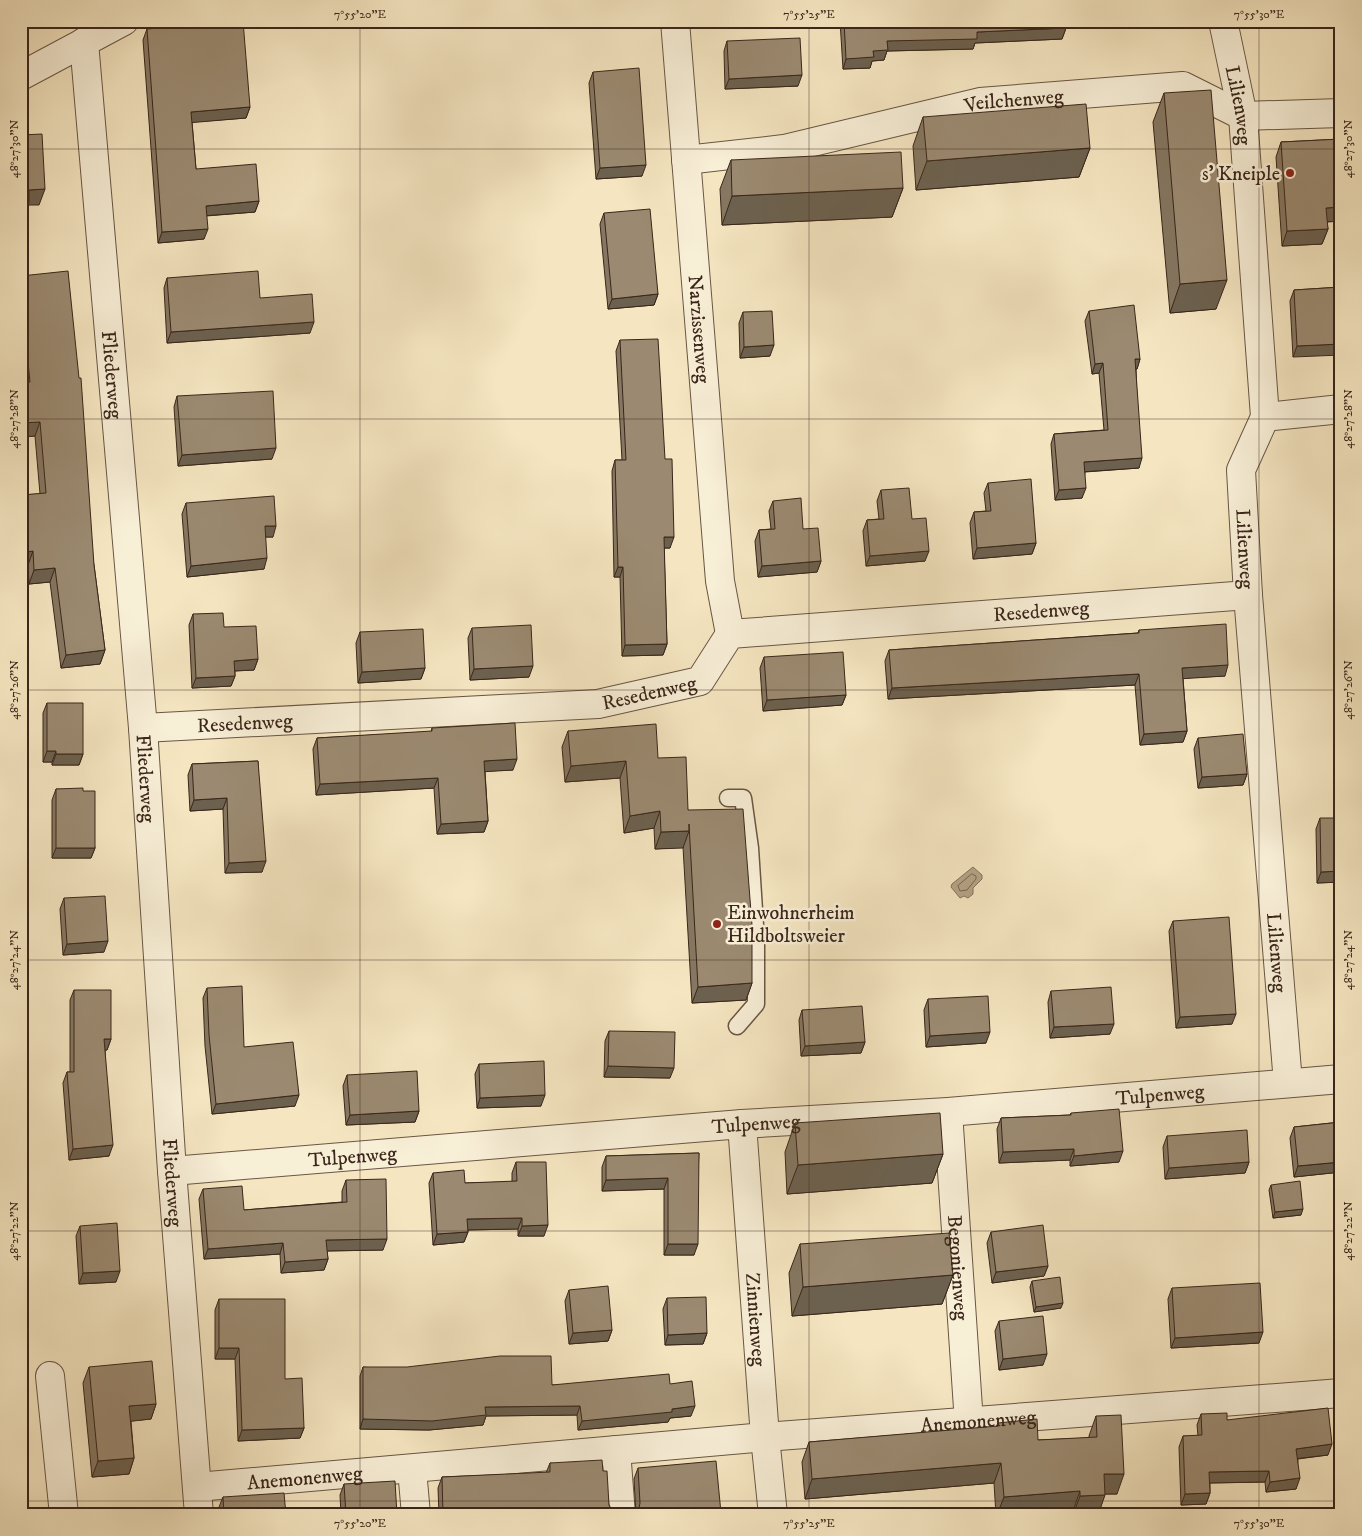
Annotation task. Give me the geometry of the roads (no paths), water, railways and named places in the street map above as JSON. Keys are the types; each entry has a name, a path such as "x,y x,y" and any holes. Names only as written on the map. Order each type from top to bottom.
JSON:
{"street":[{"path":"21,76 124,21"},
{"name":"Narzissenweg","path":"675,21 720,581 730,634"},
{"name":"Lilienweg","path":"1223,21 1243,116 1265,417 1241,470 1248,595 1288,1083"},
{"name":"Fliederweg","path":"84,42 143,728 172,1171 199,1515"},
{"name":"Veilchenweg","path":"686,160 784,149 980,102 1184,86 1243,116 1341,113"},
{"path":"1265,417 1341,409"},
{"name":"Resedenweg","path":"143,728 598,704 700,681 730,634 1248,595"},
{"name":"Tulpenweg","path":"172,1171 742,1124 948,1112 1341,1079"},
{"name":"Begonienweg","path":"948,1112 969,1423"},
{"name":"Zinnienweg","path":"742,1124 765,1437 773,1515"},
{"path":"50,1376 64,1515"},
{"name":"Anemonenweg","path":"196,1487 765,1437 969,1423 1341,1393"},
{"path":"616,1450 621,1515"},
{"path":"412,1468 416,1515"}],"lane":[{"path":"728,798 743,798 750,848 756,941 756,1004 737,1026"}],"water":[{"path":"973,867 982,875 982,879 973,888 973,894 968,898 964,896 960,898 951,887 952,884"}],"railway":[{"path":"21,28 35,21"}],"place":[{"name":"s' Kneiple","path":"1290,173"},
{"name":"Einwohnerheim Hildboltsweier","path":"717,924"}]}
